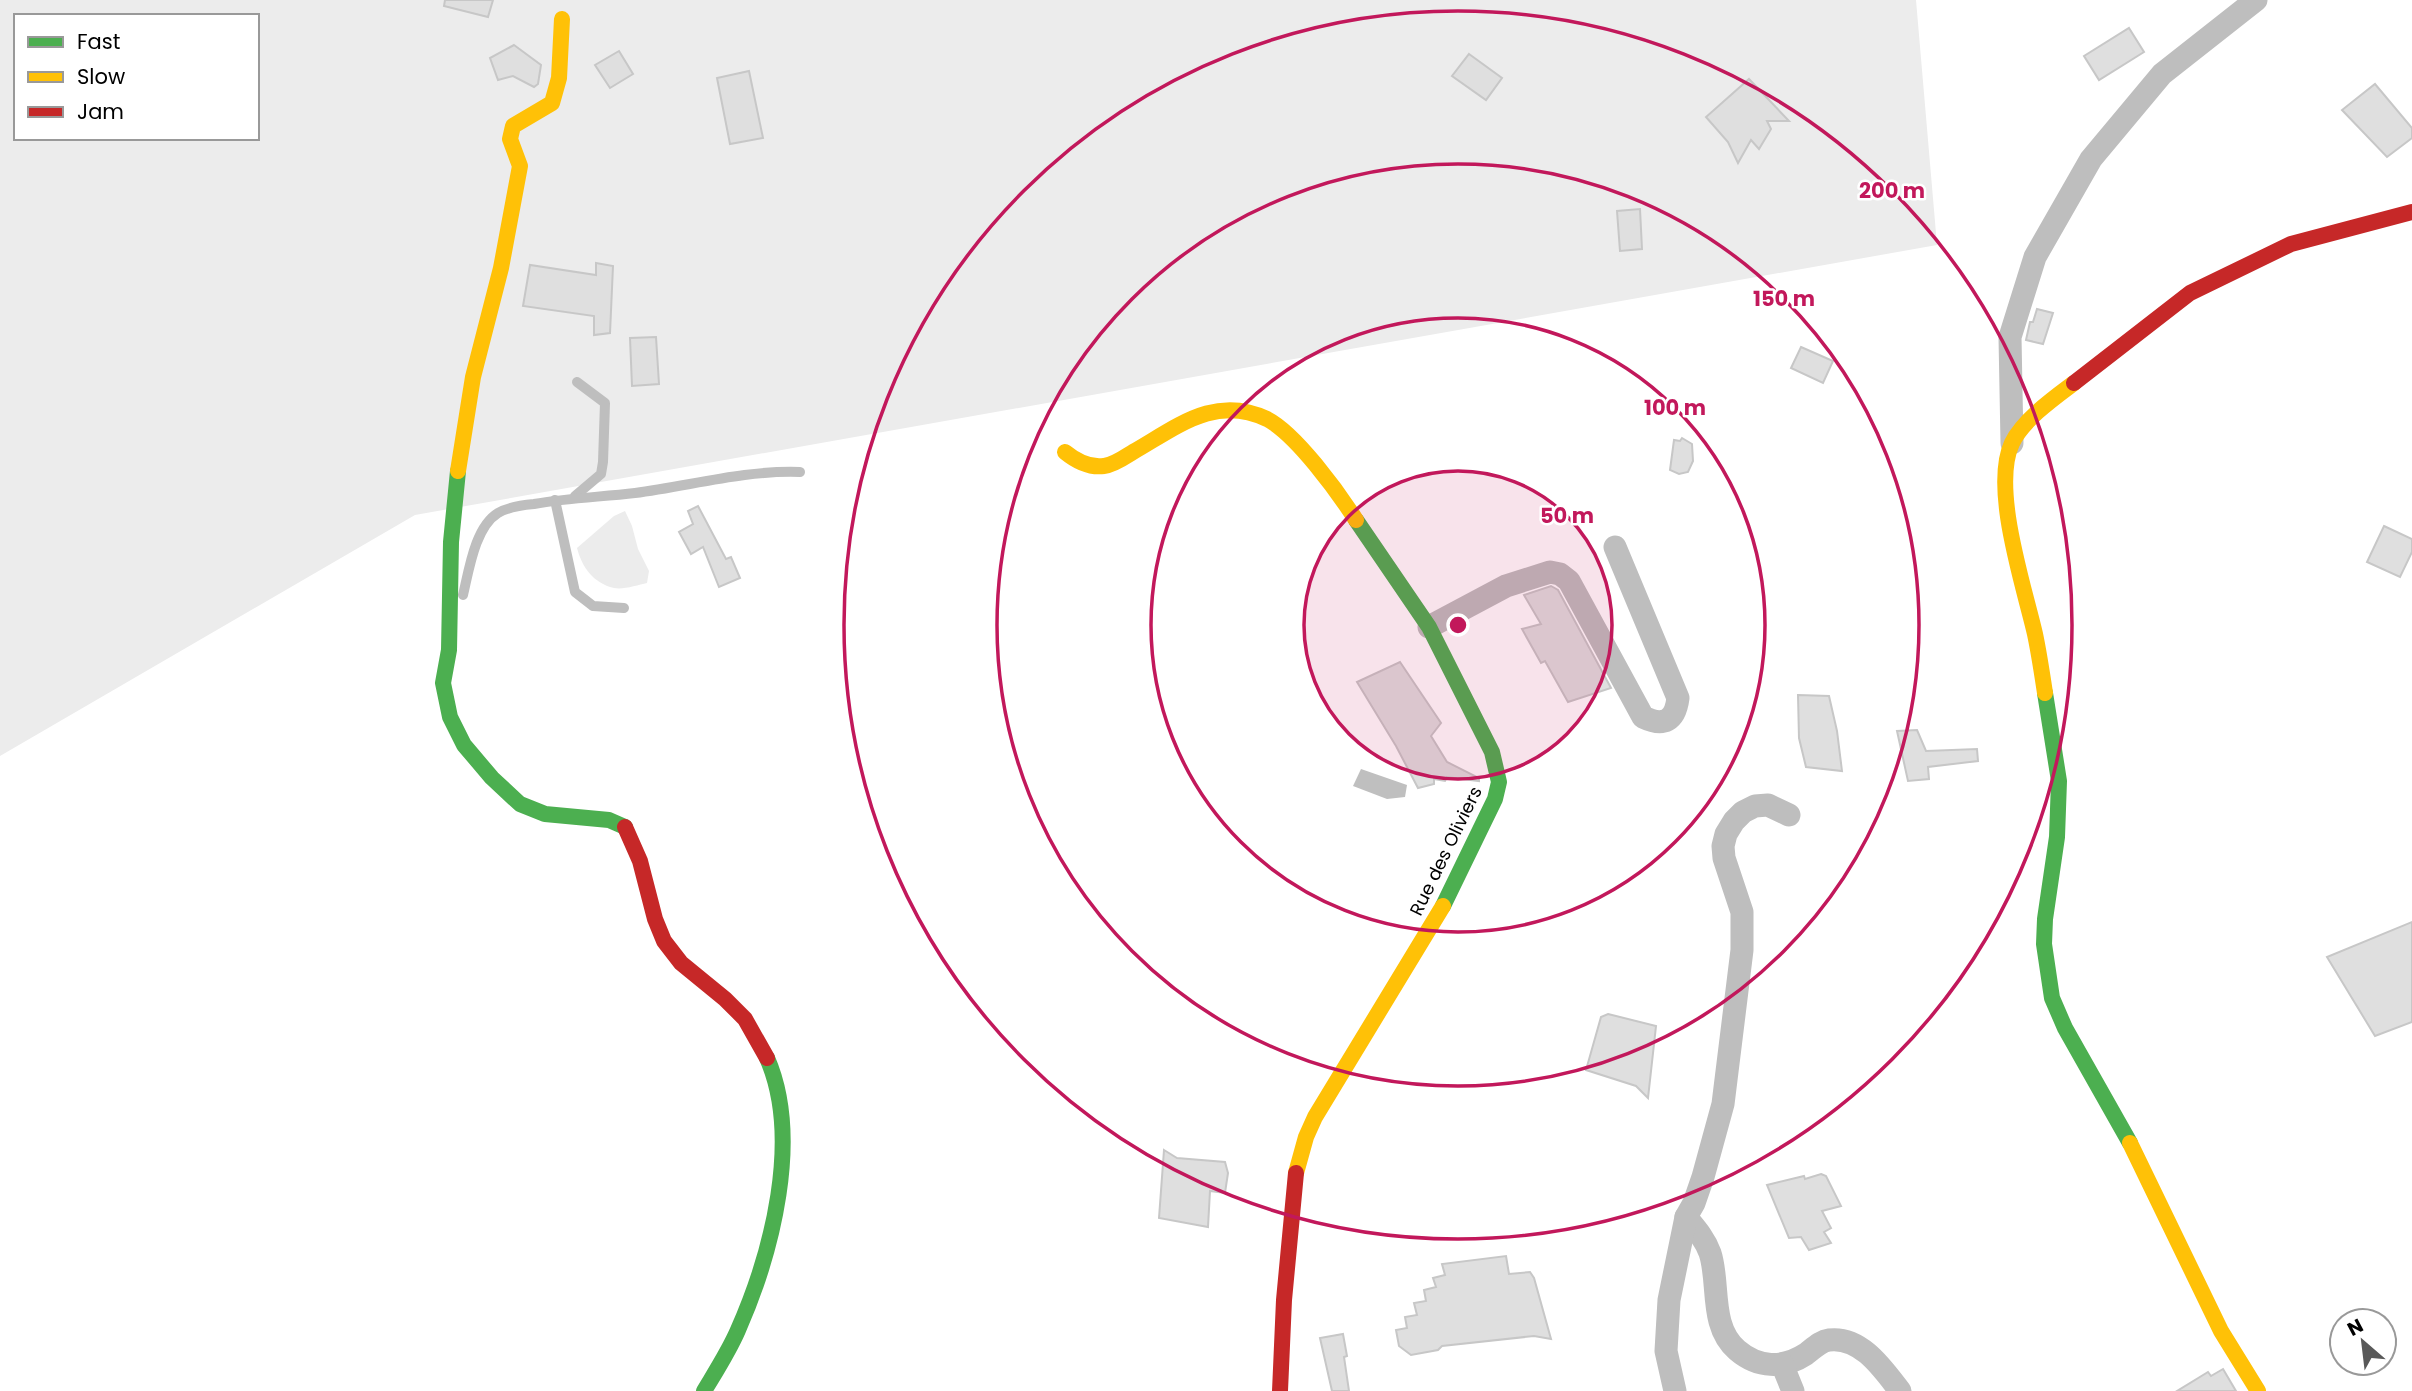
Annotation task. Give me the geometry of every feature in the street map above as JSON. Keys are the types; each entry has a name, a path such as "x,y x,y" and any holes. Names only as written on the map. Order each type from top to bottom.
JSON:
{"street":[{"path":"2256,0 2162,74 2091,159 2035,257 2010,337 2012,443 2005,493 2009,524 2036,638 2059,781 2057,837 2045,932 2046,965 2052,998 2065,1028 2152,1187 2221,1331 2258,1391"},
{"path":"562,19 558,78 552,103 513,127 510,139 520,166 501,268 473,377 460,451 451,542 449,650 443,683 450,717 464,745 492,778 520,804 545,814 609,820 624,826 637,851 653,915 665,942 695,977 744,1018 767,1059 779,1093 782,1128 777,1195 761,1269 738,1331 704,1391"},
{"path":"2012,443 2036,412 2190,293 2291,244 2412,212"},
{"name":"Rue des Oliviers","path":"1065,452 1085,465 1108,466 1200,414 1223,410 1247,412 1269,420 1303,449 1330,481 1429,627 1492,752 1499,782 1494,799 1449,896 1315,1117 1306,1137 1294,1181 1280,1391"},
{"path":"1429,627 1506,586 1550,572 1560,574 1569,581 1643,717 1655,722 1667,720 1676,711 1678,698 1615,547"},
{"path":"1675,1391 1668,1361 1666,1331 1669,1300 1686,1217 1695,1203 1723,1104 1742,950 1742,912 1724,858 1723,846 1734,821 1755,806 1768,805 1789,815"},
{"path":"1686,1217 1700,1234 1710,1254 1716,1304 1731,1344 1755,1361 1782,1364 1799,1358 1826,1341 1843,1342 1870,1356 1900,1391"},
{"path":"1782,1364 1793,1391"}],"lane":[{"path":"575,497 601,474 605,403 577,382"},
{"path":"449,650 475,548 486,525 498,513 518,506 575,497 635,493 768,471 800,472"},
{"path":"555,500 575,592 593,606 624,608"}],"shaded area":[{"path":"0,0 1916,0 1937,245 415,515 0,756"},
{"path":"625,511 649,571 647,583 618,588 607,586 594,578 585,568 577,548 614,516"},
{"path":"1361,769 1407,785 1405,797 1387,799 1353,786"}],"building":[{"path":"445,0 493,0 488,17 444,6"},
{"path":"2129,28 2144,52 2099,80 2084,56"},
{"path":"514,45 541,65 538,84 534,87 513,76 498,80 490,58"},
{"path":"619,51 633,74 610,88 595,65"},
{"path":"1469,54 1502,78 1486,100 1452,76"},
{"path":"749,71 763,138 730,144 717,78"},
{"path":"1749,79 1789,121 1767,121 1771,129 1759,149 1751,140 1738,163 1728,142 1706,117"},
{"path":"2375,84 2412,128 2412,138 2387,157 2342,110"},
{"path":"1640,209 1642,249 1620,251 1617,211"},
{"path":"596,263 613,266 610,333 594,335 594,316 523,306 530,265 596,275"},
{"path":"2037,309 2053,313 2043,344 2026,340 2030,322 2033,322"},
{"path":"656,337 659,384 632,386 630,338"},
{"path":"1801,347 1833,361 1823,383 1791,368"},
{"path":"1682,438 1692,444 1693,461 1688,472 1679,474 1670,470 1674,440 1680,441"},
{"path":"698,506 726,559 731,557 740,578 719,587 703,547 691,554 679,532 693,524 688,511"},
{"path":"2384,526 2412,539 2412,552 2400,577 2367,562"},
{"path":"1551,586 1558,590 1611,688 1568,702 1545,661 1541,663 1522,629 1541,624 1524,595"},
{"path":"1400,662 1441,723 1431,736 1447,762 1479,778 1479,781 1447,777 1445,781 1434,779 1434,784 1418,788 1357,682"},
{"path":"1798,695 1829,696 1842,771 1806,767 1799,738"},
{"path":"1917,730 1926,751 1977,749 1978,761 1928,767 1929,779 1908,781 1897,731"},
{"path":"2412,922 2412,1022 2375,1036 2327,957"},
{"path":"1608,1014 1656,1026 1648,1098 1636,1086 1586,1070 1601,1017"},
{"path":"1164,1150 1177,1158 1225,1162 1228,1173 1225,1193 1210,1191 1208,1227 1159,1218"},
{"path":"1821,1174 1826,1176 1841,1206 1822,1211 1831,1228 1824,1232 1831,1243 1809,1250 1801,1237 1789,1238 1767,1185"},
{"path":"1506,1256 1509,1274 1530,1272 1534,1278 1551,1339 1534,1336 1442,1346 1438,1350 1411,1355 1399,1346 1396,1330 1407,1328 1405,1317 1417,1315 1414,1303 1426,1301 1424,1290 1436,1287 1433,1278 1445,1275 1442,1264"},
{"path":"1343,1334 1349,1391 1332,1391 1320,1338"},
{"path":"2223,1369 2236,1391 2177,1391 2208,1372 2211,1376"}],"traffic: fast":[{"path":"458,471 451,542 449,650 443,683 450,717 464,745 492,778 520,804 545,814 609,820 625,827"},
{"path":"1356,520 1429,627 1492,752 1499,782 1495,799 1443,906"},
{"path":"2045,693 2059,781 2057,837 2044,944 2052,998 2065,1028 2130,1143"},
{"path":"704,1391 731,1346 750,1299 762,1266 778,1195 782,1123 777,1089 767,1058"}],"traffic: slow":[{"path":"458,471 473,377 501,268 520,166 510,139 513,126 552,103 559,78 562,19"},
{"path":"2045,693 2035,634 2007,511 2007,462 2017,434 2040,410 2074,383"},
{"path":"1065,452 1088,465 1108,465 1197,417 1230,410 1248,412 1267,419 1291,437 1328,480 1356,520"},
{"path":"1296,1173 1315,1117 1443,906"},
{"path":"2130,1143 2221,1331 2258,1391"}],"traffic: jam":[{"path":"2074,383 2190,293 2291,244 2412,212"},
{"path":"625,827 640,861 655,919 664,941 681,963 745,1019 767,1058"},
{"path":"1280,1391 1284,1300 1296,1173"}]}
